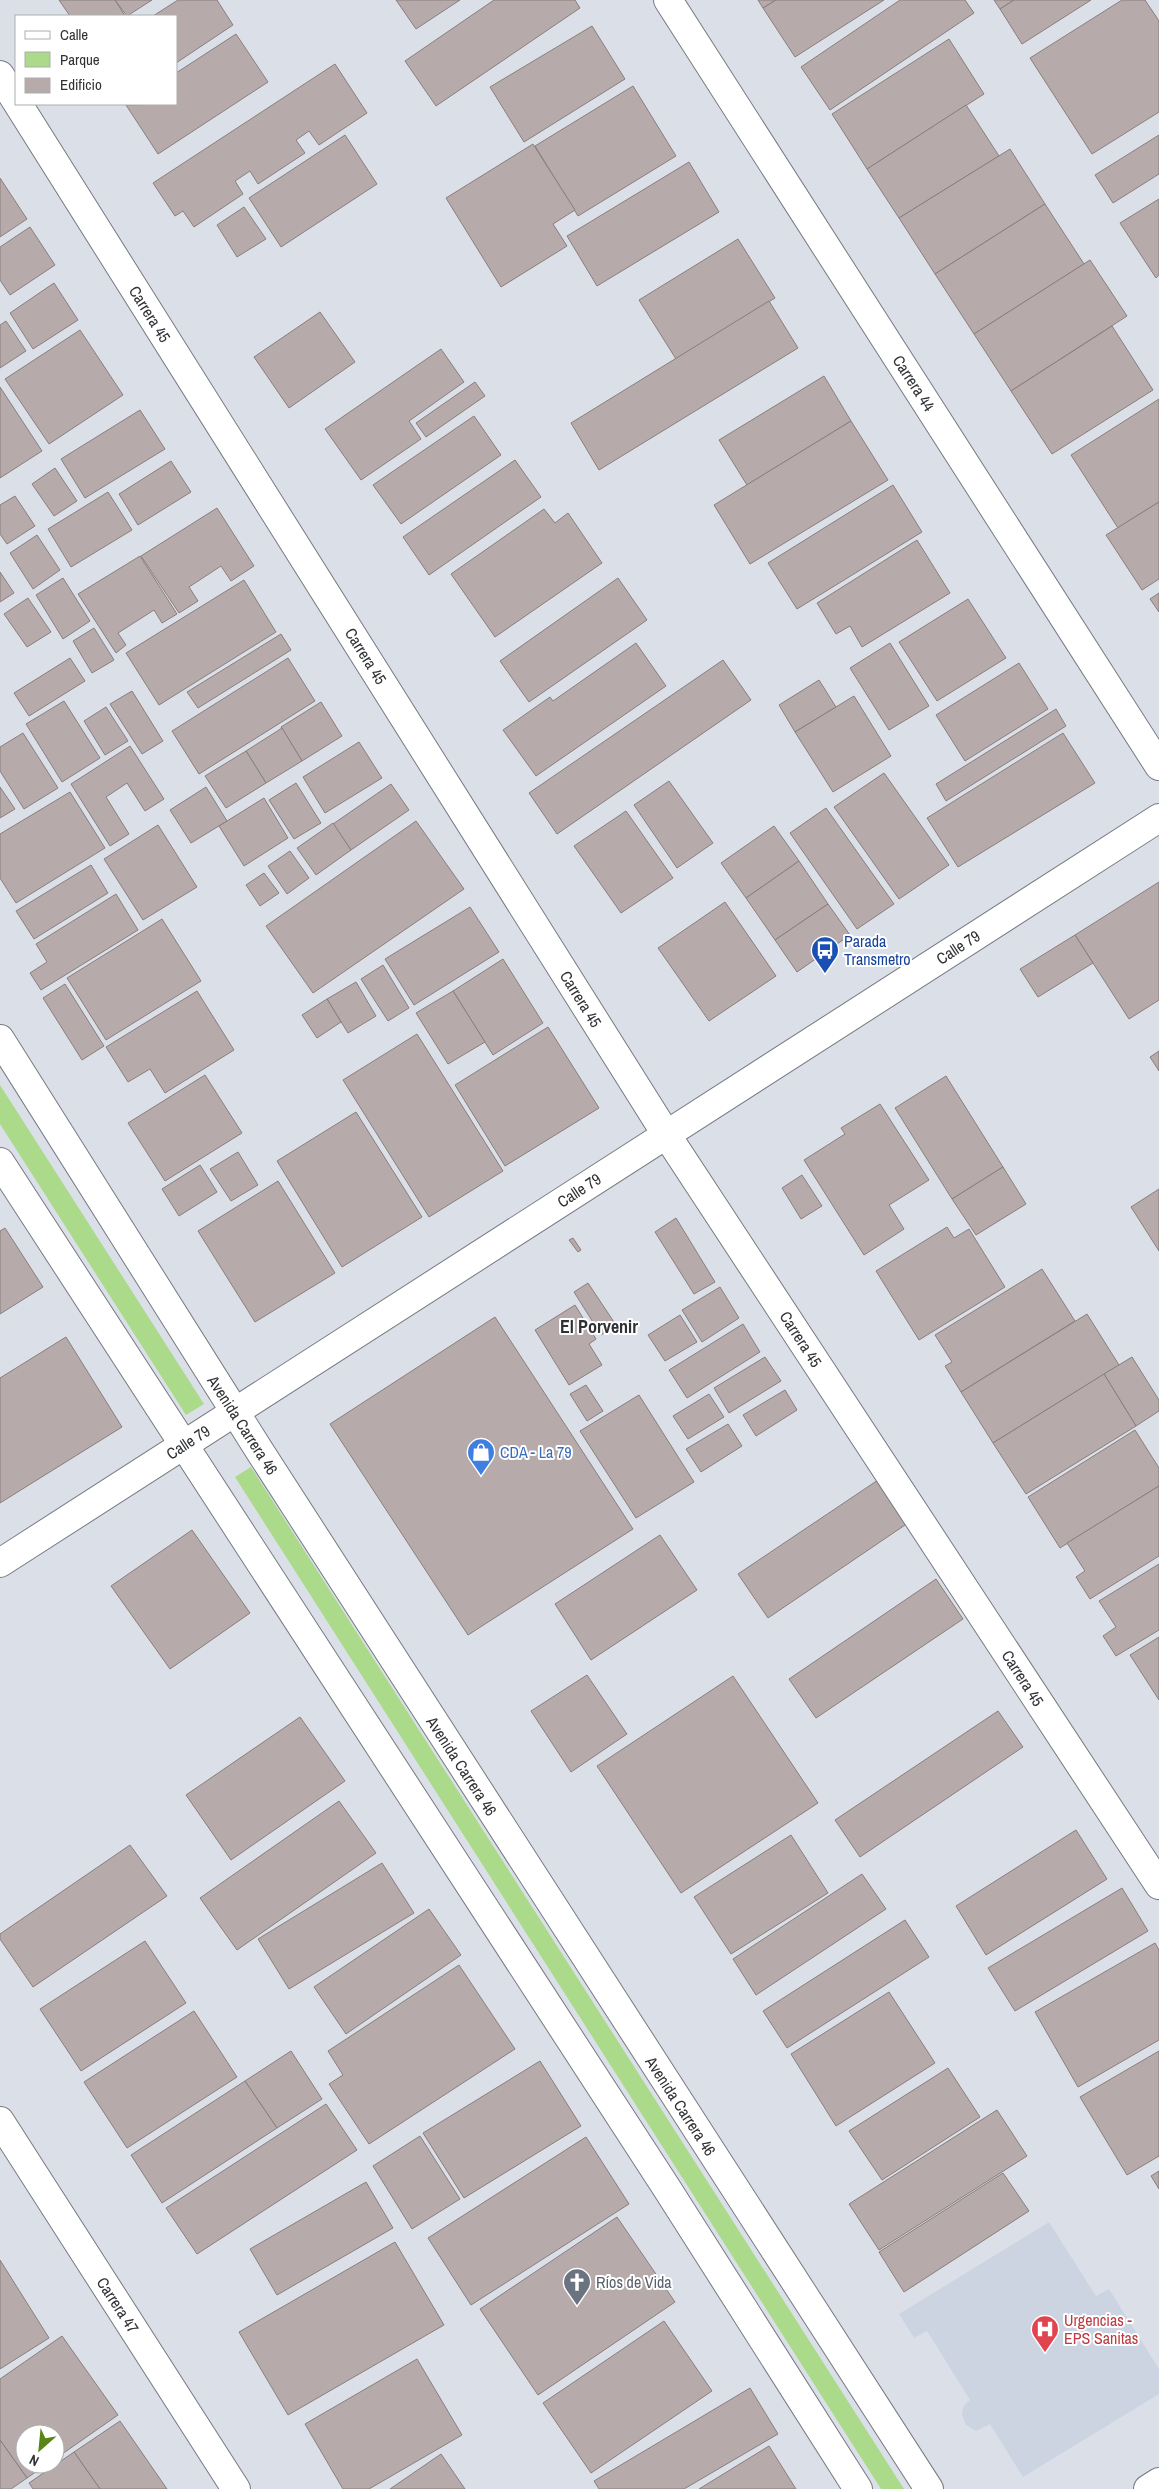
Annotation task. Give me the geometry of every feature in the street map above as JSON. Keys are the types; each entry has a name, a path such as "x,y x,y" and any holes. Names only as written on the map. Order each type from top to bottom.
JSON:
{"main road":[{"name":"Carrera 44","path":"668,0 1159,766"},
{"name":"Carrera 45","path":"0,75 15,99"},
{"name":"Carrera 45","path":"19,105 666,1134 1159,1885"},
{"name":"Calle 79","path":"0,1563 1159,818"},
{"name":"Avenida Carrera 46","path":"0,1039 234,1412 929,2489"},
{"path":"0,1162 182,1445 661,2179 858,2489"},
{"name":"Carrera 47","path":"0,2121 236,2489"},
{"path":"1148,2489 1159,2482"}],"shaded area":[{"name":"Urgencias - EPS Sanitas","path":"1049,2222 1096,2296 1109,2289 1159,2369 1159,2394 1023,2477 990,2424 976,2431 966,2425 962,2415 963,2407 970,2400 927,2331 914,2338 899,2314"}],"green space":[{"path":"0,1085 204,1404 186,1415 0,1124"},
{"path":"251,1467 904,2489 881,2489 235,1477"}],"building":[{"path":"59,0 115,0 124,15 69,15"},
{"path":"115,0 152,0 129,15 126,15"},
{"path":"178,0 217,0 233,25 178,62 178,15 155,15"},
{"path":"396,0 460,0 416,29"},
{"path":"494,0 575,0 580,8 436,106 405,61"},
{"path":"758,0 776,0 763,8"},
{"path":"776,0 884,0 795,57 763,8"},
{"path":"900,0 965,0 974,13 830,110 801,67"},
{"path":"994,0 1014,0 1000,9"},
{"path":"1014,0 1091,0 1022,44 1000,9"},
{"path":"1122,0 1145,0 1159,21 1159,112 1092,154 1030,58"},
{"path":"592,26 625,79 524,142 490,87"},
{"path":"236,34 268,82 158,154 126,105 178,105 178,72"},
{"path":"949,39 984,94 867,169 832,114"},
{"path":"335,64 367,113 319,145 309,131 296,140 305,153 258,184 250,171 235,181 243,194 194,227 183,211 175,216 153,183"},
{"path":"633,86 676,156 578,216 535,146"},
{"path":"966,105 999,156 899,218 867,169"},
{"path":"345,135 377,184 281,247 249,198"},
{"path":"1159,135 1159,174 1113,203 1095,175"},
{"path":"533,144 575,210 553,224 567,246 501,287 446,198"},
{"path":"1010,149 1045,204 935,274 899,218"},
{"path":"689,162 719,212 597,286 567,236"},
{"path":"0,178 27,219 0,237"},
{"path":"1159,199 1159,275 1156,278 1120,223"},
{"path":"1045,204 1084,264 974,334 935,274"},
{"path":"244,207 266,239 237,257 217,225"},
{"path":"30,227 55,265 10,295 0,280 0,247"},
{"path":"738,239 775,298 676,359 639,300"},
{"path":"1090,260 1127,316 1011,391 974,334"},
{"path":"54,283 78,320 33,349 10,313"},
{"path":"769,301 798,348 599,470 571,423"},
{"path":"320,312 355,362 289,408 254,357"},
{"path":"6,321 26,351 0,368 0,325"},
{"path":"1112,326 1153,390 1052,454 1011,391"},
{"path":"80,330 123,395 49,444 5,379"},
{"path":"441,349 464,382 409,421 421,439 361,480 325,429"},
{"path":"824,376 851,421 747,485 719,440"},
{"path":"475,382 485,396 426,437 416,423"},
{"path":"0,387 42,451 0,478"},
{"path":"1159,399 1159,502 1118,528 1071,455"},
{"path":"140,410 165,449 85,498 61,459"},
{"path":"474,416 501,455 401,524 373,485"},
{"path":"851,421 888,480 750,564 714,505"},
{"path":"515,460 541,497 429,575 403,537"},
{"path":"171,461 191,492 138,525 119,494"},
{"path":"55,468 77,501 54,516 32,484"},
{"path":"893,485 922,532 797,609 768,563"},
{"path":"108,492 132,530 71,567 48,529"},
{"path":"15,496 35,526 7,544 0,534 0,505"},
{"path":"1159,502 1159,579 1142,590 1106,535"},
{"path":"217,508 254,566 231,581 221,566 189,587 198,601 179,613 141,556"},
{"path":"544,509 555,523 568,513 602,563 495,637 451,574"},
{"path":"37,535 60,570 33,589 10,553"},
{"path":"917,540 950,593 862,647 850,626 836,634 817,603"},
{"path":"140,556 177,614 162,623 154,610 118,633 126,645 116,653 78,594"},
{"path":"0,572 14,593 0,602"},
{"path":"63,578 90,621 63,639 36,595"},
{"path":"618,578 647,620 529,702 500,661"},
{"path":"244,580 276,632 159,705 126,653"},
{"path":"1159,593 1159,612 1150,599"},
{"path":"28,598 51,632 27,647 4,614"},
{"path":"968,599 1006,658 937,701 899,642"},
{"path":"94,628 114,660 92,673 73,641"},
{"path":"281,634 291,650 198,708 187,692"},
{"path":"636,643 666,686 536,776 503,730 550,697 553,701"},
{"path":"890,643 929,706 889,730 850,668"},
{"path":"70,658 85,681 29,716 14,693"},
{"path":"288,658 315,701 199,774 172,731"},
{"path":"723,660 751,700 557,834 529,793"},
{"path":"1019,663 1048,709 965,761 936,715"},
{"path":"819,680 836,707 795,732 779,705"},
{"path":"132,691 163,741 142,754 110,704"},
{"path":"854,696 891,756 833,792 795,732"},
{"path":"64,701 100,758 62,782 26,724"},
{"path":"321,702 342,736 302,761 281,727"},
{"path":"106,707 128,741 105,755 84,721"},
{"path":"1056,709 1066,726 946,801 936,784"},
{"path":"282,728 302,761 266,783 246,751"},
{"path":"23,733 58,788 24,809 0,771 0,747"},
{"path":"1063,733 1095,783 958,867 927,818"},
{"path":"359,742 382,778 325,813 303,777"},
{"path":"130,746 164,799 145,811 127,783 106,797 129,834 110,846 71,784"},
{"path":"246,751 266,783 226,808 205,776"},
{"path":"884,773 949,865 899,899 834,807"},
{"path":"669,781 713,843 677,868 634,805"},
{"path":"296,783 321,823 294,839 269,800"},
{"path":"391,784 409,810 351,850 333,824"},
{"path":"0,787 15,809 0,818"},
{"path":"206,787 227,821 191,843 170,810"},
{"path":"70,792 105,848 16,903 0,878 0,834"},
{"path":"264,798 288,838 244,866 219,826"},
{"path":"826,808 894,904 857,929 790,833"},
{"path":"626,811 673,878 621,913 574,846"},
{"path":"416,821 464,889 313,993 266,926"},
{"path":"333,823 351,850 316,875 297,848"},
{"path":"158,825 197,887 143,920 104,859"},
{"path":"774,826 799,861 746,898 721,863"},
{"path":"290,851 309,878 287,894 268,866"},
{"path":"799,861 828,904 775,940 746,898"},
{"path":"91,865 108,893 34,939 16,911"},
{"path":"264,873 279,893 260,906 246,885"},
{"path":"1159,882 1159,1000 1129,1019 1075,935"},
{"path":"116,894 138,930 41,990 30,973 47,962 36,944"},
{"path":"725,902 776,976 709,1021 658,948"},
{"path":"828,904 850,935 797,972 775,940"},
{"path":"470,907 499,952 414,1005 385,959"},
{"path":"162,919 201,981 106,1040 67,978"},
{"path":"1075,935 1093,963 1038,997 1020,969"},
{"path":"503,959 543,1023 493,1055 453,991"},
{"path":"383,965 409,1008 388,1021 361,979"},
{"path":"356,982 376,1016 348,1033 327,999"},
{"path":"65,984 104,1046 82,1060 43,998"},
{"path":"197,991 234,1050 165,1093 150,1069 128,1082 106,1047"},
{"path":"453,991 485,1042 448,1064 416,1013"},
{"path":"327,999 341,1022 317,1038 302,1015"},
{"path":"548,1027 599,1108 505,1166 455,1085"},
{"path":"417,1034 503,1171 429,1217 343,1080"},
{"path":"1159,1051 1159,1071 1150,1057"},
{"path":"205,1075 242,1133 165,1181 128,1123"},
{"path":"946,1076 1003,1167 952,1199 895,1108"},
{"path":"880,1104 929,1180 889,1205 904,1229 864,1255 804,1160 845,1134 841,1128"},
{"path":"356,1112 422,1217 342,1267 277,1161"},
{"path":"238,1152 258,1185 231,1201 210,1169"},
{"path":"200,1165 217,1192 179,1216 162,1189"},
{"path":"1003,1167 1026,1204 976,1235 952,1199"},
{"path":"802,1175 822,1206 801,1219 782,1188"},
{"path":"278,1181 335,1273 255,1322 198,1231"},
{"path":"1159,1189 1159,1251 1131,1207"},
{"path":"676,1218 715,1282 694,1294 655,1232"},
{"path":"947,1227 954,1238 969,1229 1005,1287 919,1340 876,1271"},
{"path":"5,1228 43,1287 0,1314 0,1231"},
{"path":"573,1238 581,1250 578,1252 569,1240"},
{"path":"1042,1269 1075,1321 961,1392 945,1366 952,1362 935,1335"},
{"path":"588,1283 616,1325 601,1335 574,1292"},
{"path":"720,1287 739,1318 702,1342 682,1310"},
{"path":"575,1305 596,1339 589,1344 602,1365 569,1385 535,1330"},
{"path":"1087,1314 1119,1365 993,1443 961,1392"},
{"path":"680,1315 697,1342 665,1361 648,1335"},
{"name":"CDA - La 79","path":"495,1317 633,1529 468,1635 330,1424"},
{"path":"743,1324 760,1352 687,1398 669,1370"},
{"path":"66,1337 122,1427 0,1503 0,1378"},
{"path":"765,1357 781,1381 729,1413 714,1388"},
{"path":"1132,1357 1159,1400 1159,1411 1136,1426 1104,1374"},
{"path":"1104,1374 1136,1426 1026,1494 993,1443"},
{"path":"586,1385 603,1411 587,1421 570,1394"},
{"path":"785,1390 797,1410 756,1436 743,1415"},
{"path":"709,1394 724,1417 688,1439 673,1416"},
{"path":"639,1395 694,1482 636,1518 580,1431"},
{"path":"728,1424 742,1446 701,1472 686,1449"},
{"path":"1135,1430 1159,1468 1159,1486 1060,1548 1028,1497"},
{"path":"878,1480 908,1523 768,1618 738,1574"},
{"path":"1159,1486 1159,1556 1090,1599 1076,1577 1085,1571 1067,1543"},
{"path":"192,1530 250,1613 170,1669 111,1586"},
{"path":"660,1535 697,1590 591,1660 555,1604"},
{"path":"1159,1564 1159,1630 1116,1656 1103,1636 1116,1627 1099,1601"},
{"path":"936,1579 963,1619 816,1718 789,1679"},
{"path":"1159,1637 1159,1700 1130,1655"},
{"path":"587,1675 627,1734 571,1772 531,1711"},
{"path":"733,1676 818,1803 681,1893 597,1766"},
{"path":"998,1711 1023,1747 860,1857 835,1820"},
{"path":"300,1717 345,1781 231,1860 186,1795"},
{"path":"339,1801 376,1853 237,1950 200,1898"},
{"path":"1076,1830 1107,1879 986,1955 956,1906"},
{"path":"791,1835 828,1893 731,1954 694,1897"},
{"path":"130,1845 167,1896 33,1987 0,1939 0,1934"},
{"path":"382,1863 414,1913 289,1989 258,1939"},
{"path":"862,1874 886,1909 756,1995 733,1959"},
{"path":"1122,1888 1148,1931 1015,2011 988,1968"},
{"path":"429,1909 461,1955 346,2034 314,1987"},
{"path":"905,1920 929,1957 787,2048 763,2011"},
{"path":"145,1941 186,2003 81,2071 40,2009"},
{"path":"1155,1943 1159,1950 1159,2040 1078,2087 1035,2012"},
{"path":"459,1965 515,2049 369,2144 329,2084 343,2075 328,2051"},
{"path":"889,1992 935,2063 836,2126 791,2054"},
{"path":"194,2011 237,2077 127,2148 84,2082"},
{"path":"291,2051 322,2099 277,2128 245,2081"},
{"path":"1159,2051 1159,2156 1127,2175 1080,2097"},
{"path":"540,2061 581,2126 464,2198 423,2133"},
{"path":"948,2068 980,2117 882,2180 849,2131"},
{"path":"245,2081 277,2128 162,2203 131,2155"},
{"path":"326,2104 357,2150 197,2254 166,2208"},
{"path":"997,2110 1027,2156 879,2250 849,2204"},
{"path":"420,2136 460,2199 412,2229 373,2166"},
{"path":"586,2137 629,2204 471,2305 428,2238"},
{"path":"1159,2171 1159,2189 1151,2176"},
{"path":"1003,2173 1029,2211 904,2292 879,2252"},
{"path":"366,2182 393,2228 277,2295 250,2249"},
{"name":"Ríos de Vida","path":"617,2217 675,2302 538,2395 480,2309"},
{"path":"395,2242 444,2325 288,2415 239,2332"},
{"path":"0,2260 49,2338 0,2369"},
{"path":"664,2321 712,2391 591,2473 543,2403"},
{"path":"62,2336 118,2415 65,2452 65,2424 15,2424 15,2461 0,2440 0,2379"},
{"path":"417,2359 462,2435 369,2489 343,2489 305,2424"},
{"path":"750,2388 778,2434 684,2489 599,2489 594,2481"},
{"path":"120,2421 167,2489 100,2489 74,2452"},
{"path":"0,2440 15,2461 15,2474 24,2474 27,2478 11,2489 0,2489"},
{"path":"769,2446 796,2489 699,2489"},
{"path":"74,2452 100,2489 33,2489 29,2483 42,2474 65,2474 65,2458"},
{"path":"441,2454 465,2489 390,2489"},
{"path":"24,2474 33,2474 27,2478"}],"place":[{"name":"Parada Transmetro","path":"825,974"},
{"name":"CDA - La 79","path":"481,1476"},
{"name":"Ríos de Vida","path":"577,2306"},
{"name":"Urgencias - EPS Sanitas","path":"1045,2353"}],"district":[{"name":"El Porvenir","path":"599,1327"}]}
